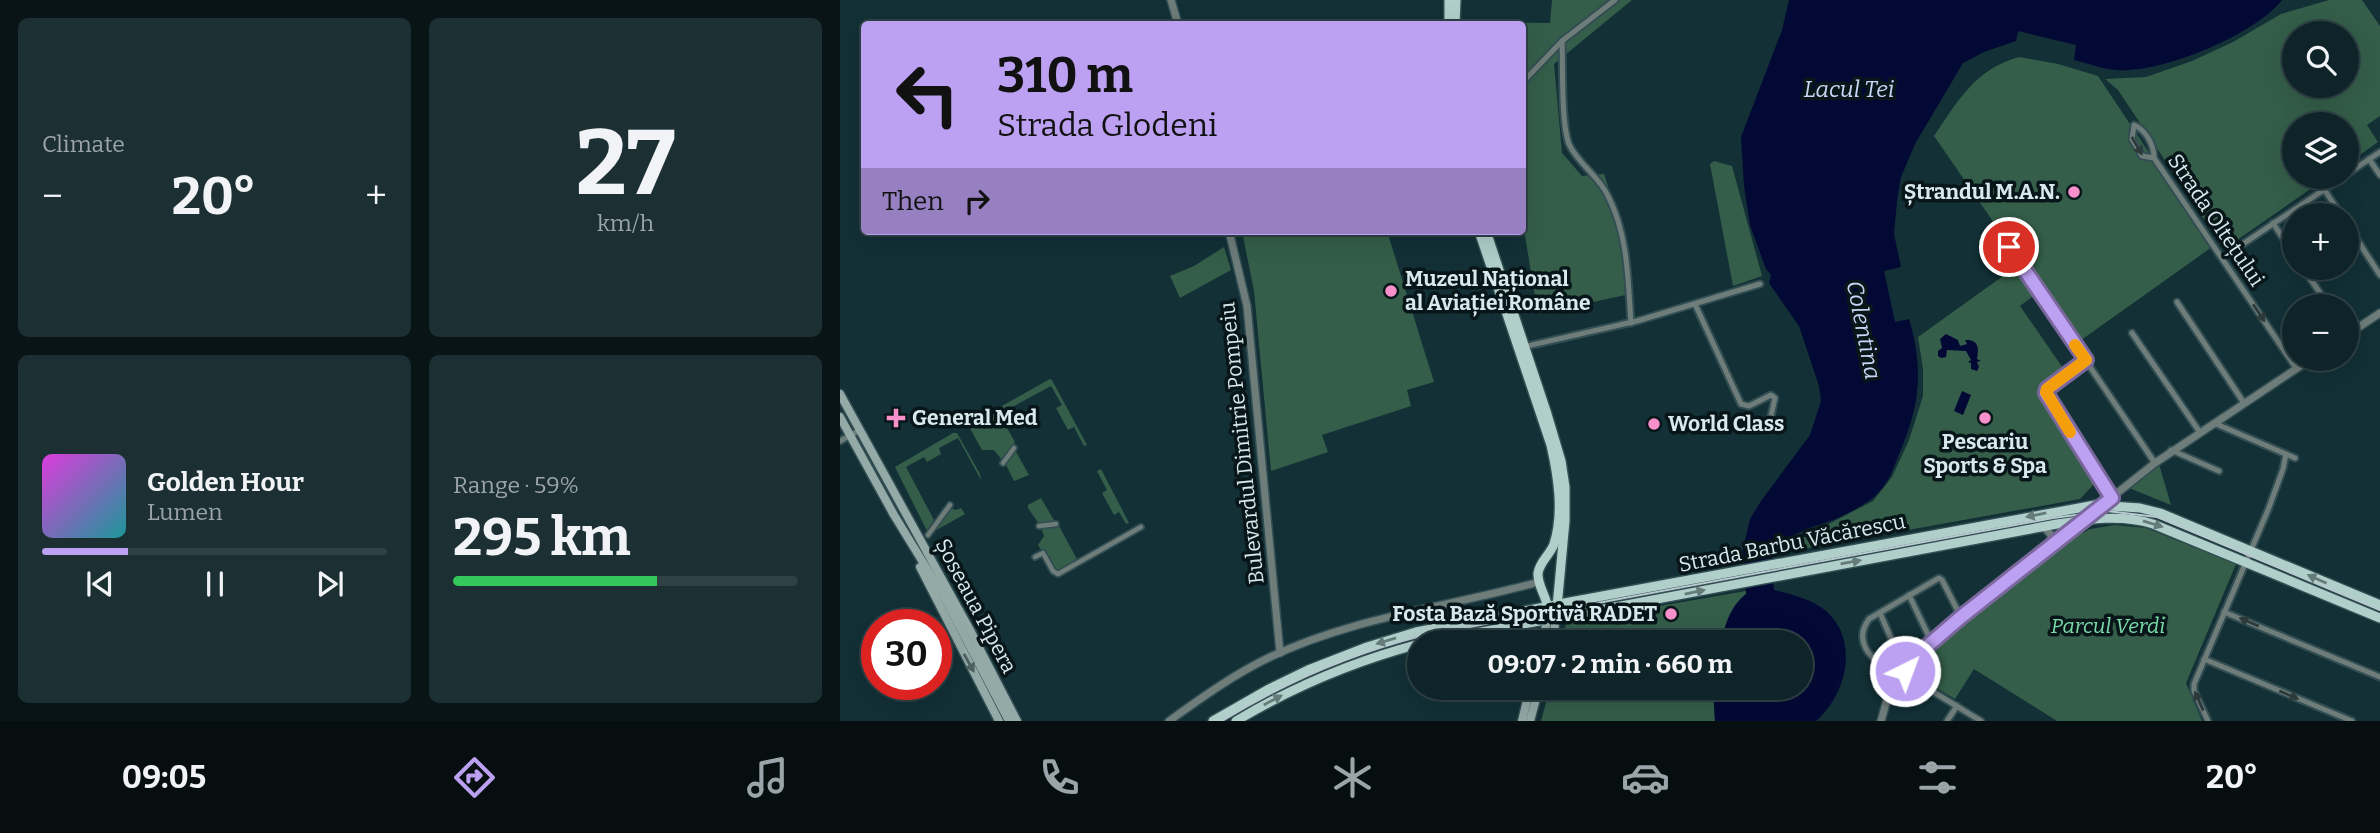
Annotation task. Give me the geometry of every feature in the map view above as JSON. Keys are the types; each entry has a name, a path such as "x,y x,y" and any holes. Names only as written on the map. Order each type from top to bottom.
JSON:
{"main road":[{"path":"1449,0 1449,21"},
{"path":"1455,21 1456,0"},
{"path":"1480,235 1557,444 1563,471 1565,521 1552,630"},
{"path":"1487,235 1551,445 1557,473 1555,537 1553,547 1538,571 1539,582 1553,605"},
{"name":"Șoseaua Pipera","path":"840,394 1017,721"},
{"name":"Șoseaua Pipera","path":"840,417 943,595"},
{"name":"Șoseaua Pipera","path":"850,436 856,436 875,467 881,467"},
{"name":"Strada Barbu Văcărescu","path":"1213,721 1287,680 1367,647 1427,630 2053,512 2103,505 2151,510 2380,605"},
{"name":"Șoseaua Pipera","path":"904,508 943,595"},
{"name":"Șoseaua Pipera","path":"894,514 999,721"},
{"name":"Strada Barbu Văcărescu","path":"1493,630 2044,527 2113,518 2149,522 2380,618"},
{"path":"1545,557 1556,559 1559,577"},
{"path":"943,595 1009,721"},
{"path":"1548,630 1552,619"},
{"path":"1236,721 1311,682 1407,648"},
{"path":"1522,721 1527,700"},
{"path":"1530,721 1536,700"}],"street":[{"path":"1171,0 1177,21"},
{"path":"1526,79 1562,41 1615,0"},
{"path":"1562,41 1565,125 1569,144 1608,194 1618,219 1625,249 1632,323"},
{"name":"Strada Oltețului","path":"2154,158 2142,156 2132,139 2134,125 2139,127 2153,146 2154,158 2282,346"},
{"path":"2359,166 2380,152"},
{"path":"2369,159 2380,175"},
{"path":"2222,258 2324,189 2333,203"},
{"path":"2273,223 2282,237"},
{"name":"Bulevardul Dimitrie Pompeiu","path":"1230,235 1247,306 1280,653"},
{"path":"2359,243 2380,275"},
{"path":"2009,247 2155,463"},
{"path":"1521,347 1632,323 1760,285"},
{"path":"2176,302 2244,403"},
{"path":"1695,304 1741,404 1749,406 1774,396 1771,416 1763,428"},
{"path":"2359,326 2380,313"},
{"path":"2132,333 2199,431"},
{"path":"2086,360 2047,389 2047,395 2112,498"},
{"path":"1881,721 1892,681 1899,671 1961,617 2171,450 2292,371"},
{"path":"2213,423 2295,458"},
{"path":"840,441 860,430"},
{"path":"1003,463 1014,448"},
{"path":"2171,450 2219,471"},
{"path":"2208,721 2194,687 2283,469 2286,454"},
{"path":"928,535 950,505"},
{"path":"1039,526 1056,524"},
{"path":"1035,557 1043,553 1053,571 1058,574 1141,527"},
{"path":"2044,527 2052,535 2052,545"},
{"path":"1961,617 1941,579 1936,579 1866,623 1865,646 1872,660 1899,671 1981,721"},
{"path":"1169,721 1238,675 1280,653 1377,619 1539,582"},
{"path":"1909,595 1932,643"},
{"path":"1880,612 1899,671"},
{"path":"2224,612 2380,677"},
{"path":"2204,659 2352,721"},
{"path":"1947,721 1956,706"}],"green space":[{"path":"1552,0 1632,0 1554,64 1562,153 1582,176 1604,174 1625,237 1630,294 1538,314 1525,235 1526,23 1550,23"},
{"path":"2329,0 2362,0 2380,26 2380,116 2367,125 2378,142 2359,155 2359,112 2282,112 2282,189 2311,189 2290,203 2282,203 2282,209 2224,249 2118,90 2105,79 2146,77 2192,61 2233,42 2281,14"},
{"name":"Ștrandul M.A.N.","path":"2019,57 2058,64 2098,76 2212,247 2077,343 1934,136 1960,99 1979,78 2004,62"},
{"path":"1714,161 1732,166 1762,276 1733,286 1710,164"},
{"path":"1243,235 1388,235 1434,382 1407,390 1411,406 1322,435 1328,452 1271,471 1254,291"},
{"path":"1224,247 1231,270 1180,298 1170,276 1194,266"},
{"name":"Pescariu Sports & Spa","path":"2017,266 2036,294 2020,306 2065,371 2038,391 2096,482 2080,499 1797,550 1794,542 1873,501 1892,477 1909,440 1923,396 1923,369 1918,337"},
{"path":"1050,379 1087,445 1084,446 1074,427 1068,430 1056,408 1062,405 1051,386 1003,412 1000,407"},
{"path":"996,409 1015,442 1002,460 994,450 982,450 968,425"},
{"path":"957,433 981,480 958,438 939,448 941,454 927,462 924,457 906,467 934,520 927,531 895,467"},
{"path":"1015,450 1029,475 1014,481 1005,463"},
{"path":"2159,464 2171,505 2129,488"},
{"path":"1101,469 1129,523 1126,524 1119,512 1114,515 1102,493 1107,490 1097,471"},
{"path":"1041,498 1055,522 1039,524 1028,508 1028,505"},
{"path":"950,508 961,508 965,514 933,532"},
{"name":"Parcul Verdi","path":"2115,525 2146,528 2236,564 2186,683 2202,721 2057,721 1974,669 1955,699 1913,674 1915,663 2063,543 2090,529"},
{"path":"1059,526 1078,561 1058,572 1038,545 1044,536 1041,528"},
{"name":"Fosta Bază Sportivă RADET","path":"1746,591 1729,616 1724,630 1564,630 1567,622"},
{"name":"Fosta Bază Sportivă RADET","path":"1547,700 1714,700 1715,721 1541,721"}],"water":[{"name":"Lacul Tei","path":"1789,0 2282,0 2269,13 2229,39 2157,66 2135,70 2100,67 2074,60 2076,45 2018,31 2016,41 1984,52 1963,63 1915,144 1901,177 1894,234 1901,267 1884,271 1895,322 1909,319 1917,355 1918,388 1906,437 1888,479 1875,496 1836,519 1791,536 1777,548 1773,558 1774,590 1814,603 1836,622 1846,651 1842,682 1827,710 1816,721 1715,721 1714,700 1813,700 1813,630 1725,630 1732,610 1746,594 1743,549 1750,519 1810,435 1821,401 1819,386 1799,326 1769,283 1771,275 1766,269 1750,225 1744,186 1741,137 1782,30"},
{"path":"1946,334 1958,340 1960,346 1967,344 1965,340 1975,343 1978,348 1977,359 1981,361 1977,362 1977,371 1971,369 1971,363 1968,362 1971,360 1966,351 1947,350 1946,357 1938,356 1938,351 1942,348 1940,339"},
{"path":"1962,391 1971,395 1963,415 1954,411"}],"tram line":[{"path":"1222,721 1269,694 1318,671 1421,636 2053,518 2107,511 2157,517 2380,610"}],"slow traffic":[{"path":"2070,432 2046,392 2086,360 2075,345"}],"place":[{"name":"Ștrandul M.A.N.","path":"2074,192"},
{"name":"Muzeul Național al Aviației Române","path":"1391,291"},
{"name":"General Med","path":"896,418"},
{"name":"Pescariu Sports & Spa","path":"1985,418"},
{"name":"World Class","path":"1654,424"},
{"name":"Fosta Bază Sportivă RADET","path":"1671,614"}],"route":[{"path":"1905,671 1903,667 1961,617 2112,498 2046,393 2047,389 2086,360 2009,247"}],"water label":[{"name":"Colentina","path":"1864,330"}]}
